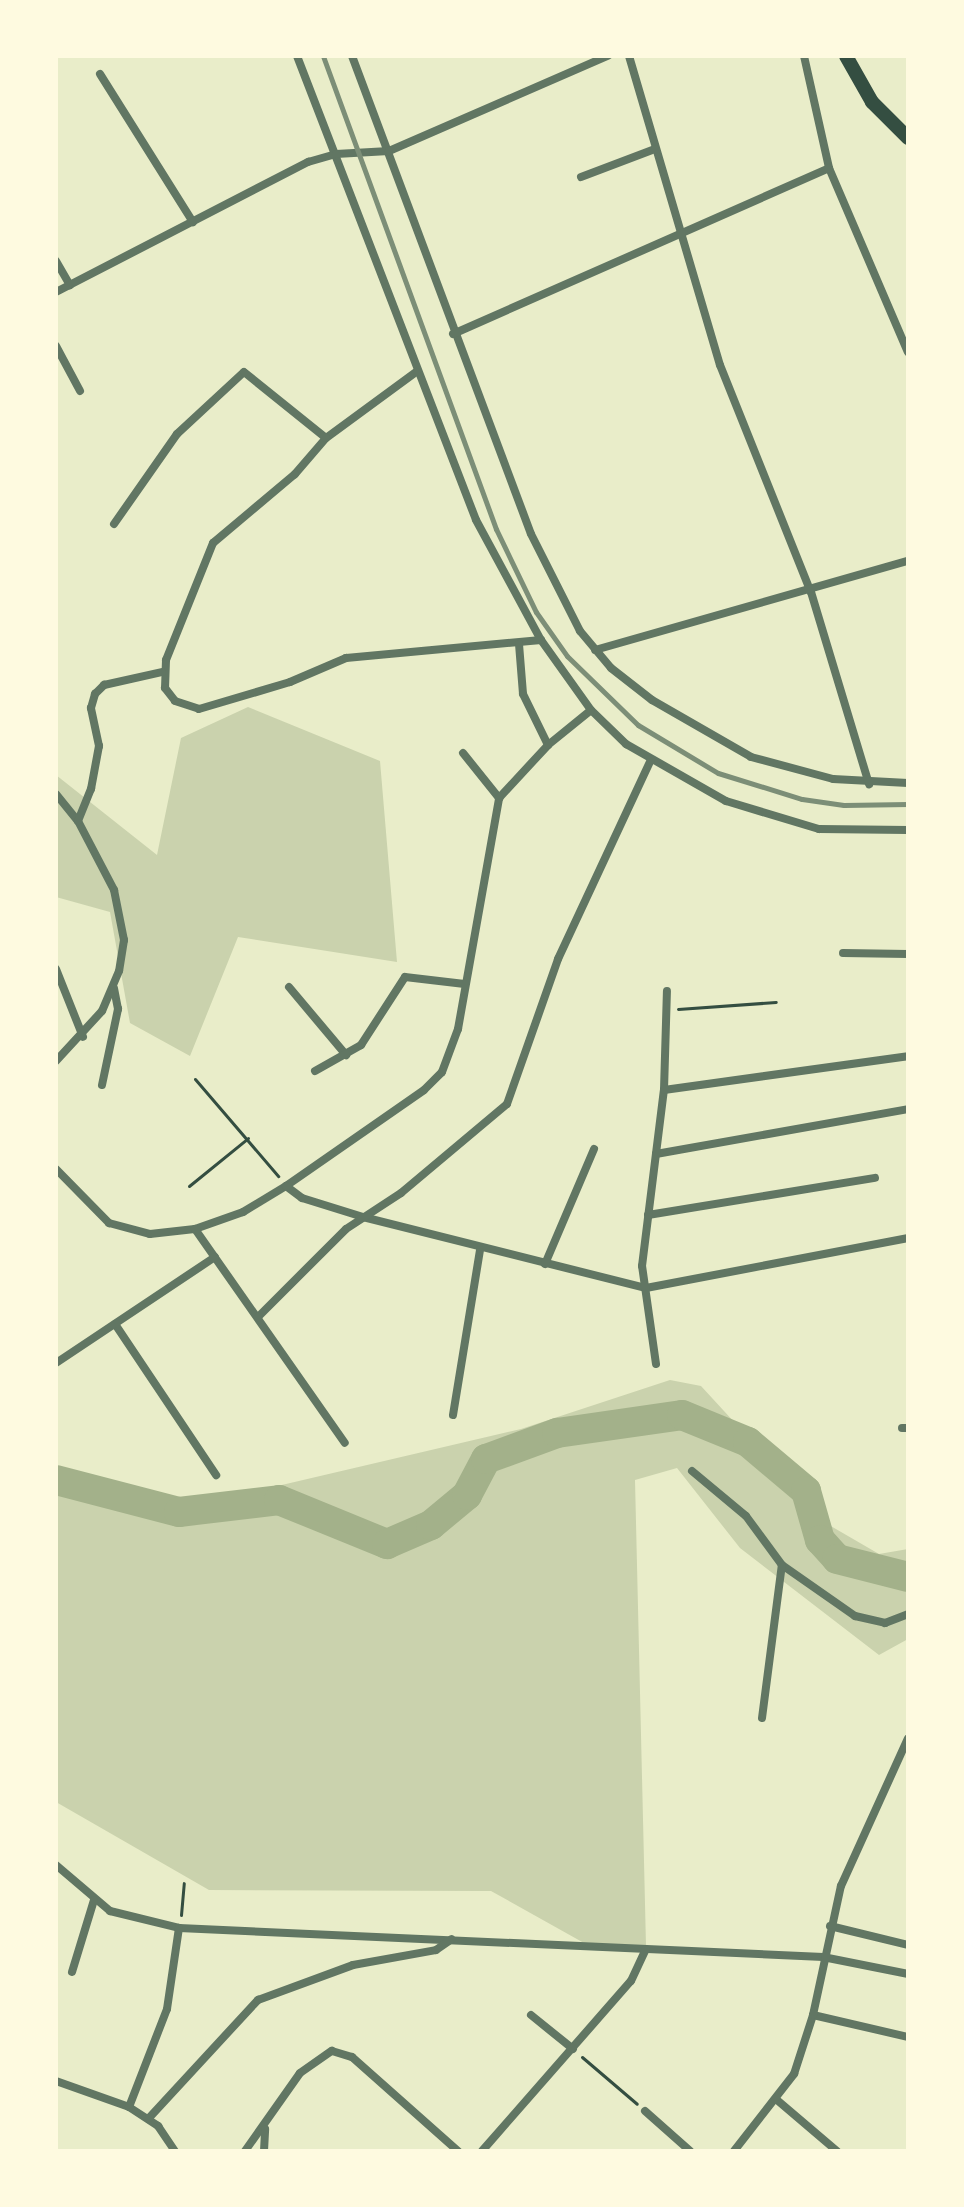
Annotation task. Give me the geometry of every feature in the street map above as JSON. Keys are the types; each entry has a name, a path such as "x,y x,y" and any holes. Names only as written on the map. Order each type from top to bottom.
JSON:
{"main road":[{"path":"846,56 872,102 908,138"}],"street":[{"path":"297,56 416,372 476,520 541,640 591,710 651,760 726,801 774,818 819,829 908,830"},
{"path":"352,56 453,334 548,576 595,650 652,700 751,757 789,771 869,784 908,783"},
{"path":"56,292 308,162 336,154 389,151 608,56"},
{"path":"629,56 678,232 720,365 811,592 869,784"},
{"path":"804,56 829,168 908,352"},
{"path":"100,74 193,222"},
{"path":"581,177 655,149"},
{"path":"453,334 678,232 829,168"},
{"path":"56,261 70,285"},
{"path":"56,346 80,391"},
{"path":"114,524 177,434 244,372 326,438"},
{"path":"416,372 326,438 295,474 213,543 162,672 175,701 199,709 290,682 346,658 541,640"},
{"path":"595,650 811,592 908,561"},
{"path":"519,644 523,694 548,745"},
{"path":"78,821 91,789 99,746 91,708 95,694 104,685 162,672"},
{"path":"56,1169 109,1223 150,1234 195,1229 243,1212 286,1186 424,1090 442,1072 458,1029 499,798 548,745 591,710"},
{"path":"463,753 499,798"},
{"path":"258,1317 363,1217 401,1193 507,1104 558,959 651,760"},
{"path":"56,794 78,821 114,890 124,940 114,988 83,1037 56,1061"},
{"path":"843,953 908,954"},
{"path":"56,969 83,1037"},
{"path":"315,1071 346,1055 369,1038 405,977 465,984"},
{"path":"289,987 346,1055"},
{"path":"102,1085 118,1009 114,988"},
{"path":"656,1364 642,1266 664,1090 667,991"},
{"path":"664,1090 908,1056"},
{"path":"656,1154 908,1109"},
{"path":"545,1264 594,1149"},
{"path":"648,1215 875,1178"},
{"path":"286,1186 302,1198 363,1217 480,1250 646,1288 908,1238"},
{"path":"195,1229 345,1443"},
{"path":"453,1415 480,1250"},
{"path":"56,1363 215,1257"},
{"path":"115,1324 216,1475"},
{"path":"692,1471 746,1516 782,1565 870,1622 908,1614"},
{"path":"762,1718 782,1565"},
{"path":"734,2151 777,2100 794,2074 813,2015 830,1926 855,1846 908,1738"},
{"path":"56,1865 94,1900 128,1919 179,1928 823,1957 908,1974"},
{"path":"72,1972 94,1900"},
{"path":"830,1926 908,1945"},
{"path":"129,2107 167,2009 179,1928"},
{"path":"149,2118 258,2000 353,1965 436,1950 452,1939"},
{"path":"482,2151 631,1981 646,1949"},
{"path":"531,2015 573,2049"},
{"path":"813,2015 908,2037"},
{"path":"245,2151 265,2128 300,2073 323,2055 342,2052 458,2151"},
{"path":"56,2081 129,2107 149,2118 175,2151"},
{"path":"777,2100 837,2151"},
{"path":"645,2111 690,2151"},
{"path":"264,2151 265,2128"}],"path":[{"path":"666,1010 776,1002"},
{"path":"195,1079 249,1137 286,1186"},
{"path":"189,1186 249,1137"},
{"path":"179,1928 184,1883"},
{"path":"573,2049 645,2111"}],"green space":[{"path":"248,707 380,761 397,962 238,937 190,1056 130,1023 110,912 56,897 56,775 157,855 181,738"},
{"path":"670,1380 701,1386 829,1525 879,1554 908,1549 908,1639 879,1655 740,1548 677,1468 635,1480 646,1946 584,1943 491,1891 209,1890 56,1802 56,1479 103,1494 183,1504 230,1497 521,1429"}],"waterway":[{"path":"56,1480 179,1512 279,1500 387,1544 431,1525 467,1495 486,1459 557,1433 682,1415 748,1442 806,1491 820,1540 837,1559 908,1577"}],"railway":[{"path":"323,56 496,529 536,612 567,656 638,725 718,773 802,799 844,805 908,804"}]}
